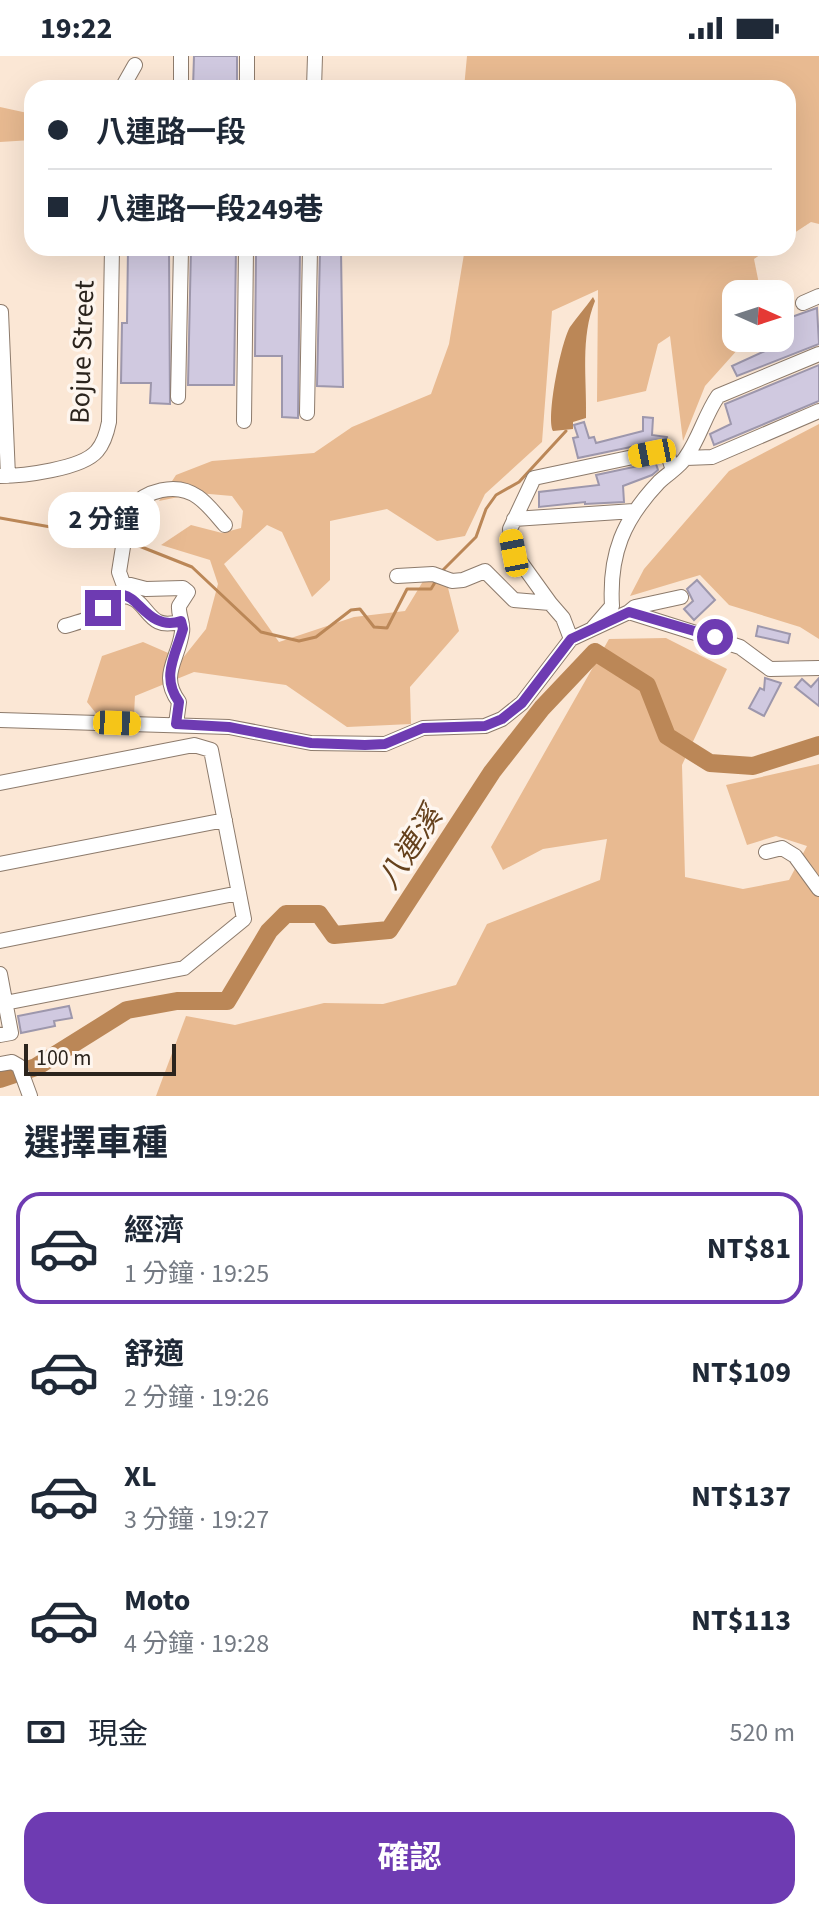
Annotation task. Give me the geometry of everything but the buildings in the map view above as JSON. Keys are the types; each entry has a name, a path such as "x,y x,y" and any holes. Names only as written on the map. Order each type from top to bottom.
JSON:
{"street":[{"path":"181,56 181,80"},
{"path":"247,56 247,80"},
{"path":"314,80 315,56"},
{"path":"127,80 135,65"},
{"name":"Bojue Street","path":"4,476 34,474 75,462 96,453 105,438 109,422 112,256"},
{"path":"178,397 181,256"},
{"path":"244,421 246,256"},
{"path":"307,413 310,256"},
{"path":"803,303 819,296"},
{"path":"1,312 4,476"},
{"path":"589,632 612,606 610,572 634,511 686,458 718,396 819,354"},
{"path":"686,458 712,457 819,411"},
{"path":"571,639 563,618 514,553 510,529 534,478 652,453 668,455 673,470"},
{"path":"176,724 179,702 169,688 169,675 183,629 179,606 188,592 183,588 146,589 123,583 119,572 129,509 149,494 173,489 199,497 225,525"},
{"path":"516,515 634,511"},
{"path":"397,576 433,574 452,581 485,571 514,600 550,603"},
{"path":"65,626 93,617 110,599 119,595 134,598 159,624 181,621"},
{"path":"0,720 229,727 311,743 365,745 385,744 423,728 485,726 502,719 522,703 571,639 635,607 681,597"},
{"path":"629,612 740,647 770,669 819,668"},
{"path":"0,783 194,745 211,750 244,919 184,968 5,1003"},
{"path":"0,864 225,820"},
{"path":"766,852 782,848 795,856 819,889"},
{"path":"0,941 239,893"},
{"path":"0,974 11,1033 0,1035"},
{"path":"0,1064 12,1062 19,1066 30,1095"}],"shaded area":[{"path":"467,56 819,56 819,224 811,222 796,232 796,80 465,80"},
{"path":"0,107 24,112 24,140 0,142"},
{"path":"464,256 758,256 754,259 758,280 722,280 722,352 735,352 705,386 683,441 670,336 658,344 646,391 597,402 598,290 552,311 542,442 485,494 465,536 437,541 387,509 330,521 330,580 312,597 282,532 267,525 224,564 279,642 354,617 405,611 425,578 446,580 459,631 410,687 411,724 347,727 286,685 194,672 135,696 134,715 99,717 87,702 102,656 143,642 182,659 206,629 218,584 210,560 161,545 191,525 222,533 241,528 243,511 232,496 198,493 159,501 176,475 212,461 314,453 352,427 431,394 449,344"},
{"path":"593,297 595,301 587,329 585,358 586,418 573,422 573,429 553,431 553,396 566,335"},
{"path":"819,424 819,639 800,627 729,605 700,575 630,596 644,569 729,471"},
{"path":"666,638 727,669 682,765 685,877 743,889 789,880 807,846 776,836 747,845 726,785 819,764 819,1096 156,1096 186,1016 235,1025 324,1003 383,1004 456,985 487,924 600,880 607,839 543,849 503,870 491,847 609,639"}],"waterway":[{"path":"441,572 476,537 486,509 496,495 519,482 566,431"},
{"path":"0,518 118,539"},
{"path":"129,542 192,567 261,632 299,641 316,637 351,610 360,609 374,627 387,628 407,589 431,589 437,579"},
{"name":"八連溪","path":"0,1079 36,1067 127,1010 177,1001 227,1001 269,931 286,914 319,914 334,935 389,930 492,772 542,708 595,652 647,685 667,736 710,763 753,766 819,745"}],"route":[{"path":"103,608 110,599 119,595 134,598 159,624 181,621 183,629 169,675 169,688 179,702 176,724 229,727 311,743 385,744 423,728 485,726 493,723 522,703 571,639 629,612 715,637"}]}
